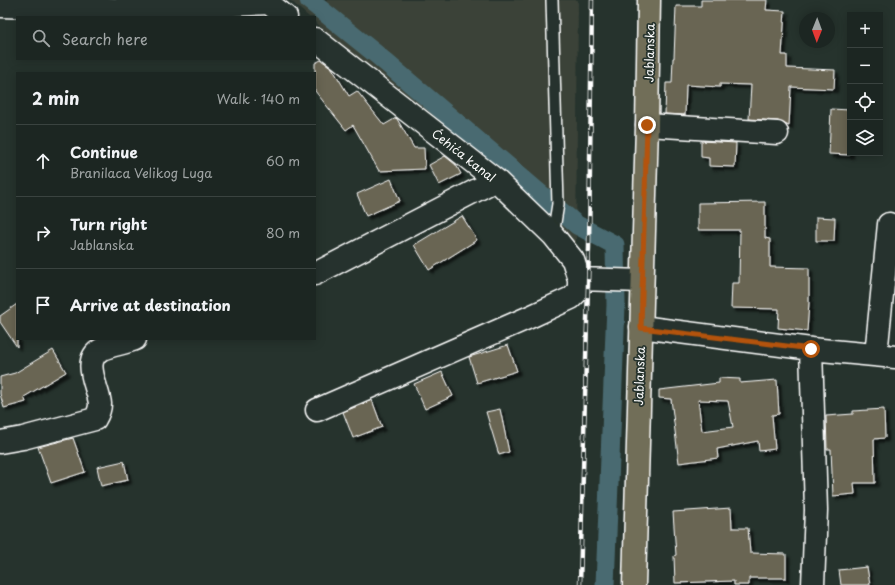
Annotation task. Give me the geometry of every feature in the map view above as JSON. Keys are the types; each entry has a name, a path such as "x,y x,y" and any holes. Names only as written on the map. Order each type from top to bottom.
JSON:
{"main road":[{"name":"Jablanska","path":"634,585 641,328 638,281 647,125 649,0"}],"street":[{"path":"0,6 141,10 267,2 285,16"},
{"name":"Ćehića kanal","path":"316,40 554,227 573,260 587,279"},
{"path":"647,125 777,133"},
{"path":"316,273 496,180"},
{"path":"641,328 811,349 885,356 889,224"},
{"path":"317,410 571,298 587,279 638,281"},
{"path":"0,442 23,438 95,419 99,413 100,404 91,373 94,356 101,350 132,340"},
{"path":"811,349 816,510 813,585"}],"lane":[{"path":"552,0 558,204 554,227"}],"shaded area":[{"path":"290,0 578,0 576,249 316,23 316,16 308,16"}],"building":[{"path":"701,0 767,0 766,10 785,11 782,55 787,55 787,68 835,70 834,89 791,87 789,126 778,121 749,119 751,85 720,84 720,87 686,85 685,115 665,114 666,83 672,83 676,6 701,6"},
{"path":"321,60 332,68 349,96 357,91 384,125 396,118 414,148 424,148 425,169 379,171 353,125 346,130 316,92 315,63"},
{"path":"831,109 847,110 847,155 829,154"},
{"path":"701,141 736,143 735,167 709,166 709,158 701,157"},
{"path":"445,156 456,165 461,174 439,185 429,165"},
{"path":"391,179 400,201 366,216 357,194"},
{"path":"765,202 765,238 770,239 770,267 809,268 807,331 778,328 779,309 731,308 732,283 739,283 740,230 698,230 698,203"},
{"path":"462,216 477,240 429,270 414,245"},
{"path":"816,217 835,218 834,241 816,241"},
{"path":"16,305 17,347 0,322 0,316"},
{"path":"508,345 517,371 477,383 469,357"},
{"path":"53,350 66,372 24,397 26,402 4,408 0,394 0,377 15,373"},
{"path":"442,372 453,396 425,409 414,384"},
{"path":"719,378 740,379 740,383 777,380 779,414 772,415 775,449 759,451 758,441 717,449 718,458 679,463 671,399 659,398 659,390 719,383","holes":["698,400 728,401 733,427 702,431"]},
{"path":"372,400 382,427 353,438 343,412"},
{"path":"500,409 509,452 499,455 486,412"},
{"path":"884,409 885,438 874,439 875,483 854,483 855,494 833,496 831,449 827,449 826,416 853,414 853,411"},
{"path":"73,438 85,472 51,483 38,447"},
{"path":"124,461 128,480 101,486 97,467"},
{"path":"731,508 732,528 748,528 750,553 786,554 786,578 749,578 749,585 734,585 734,581 675,583 674,556 676,555 673,512"},
{"path":"867,567 870,585 841,585 839,570"}],"waterway":[{"path":"309,0 376,54 577,225 615,245 616,305 605,585"}],"railway":[{"path":"580,585 589,247 592,0"}],"route":[{"path":"647,125 641,328 811,349"}]}
